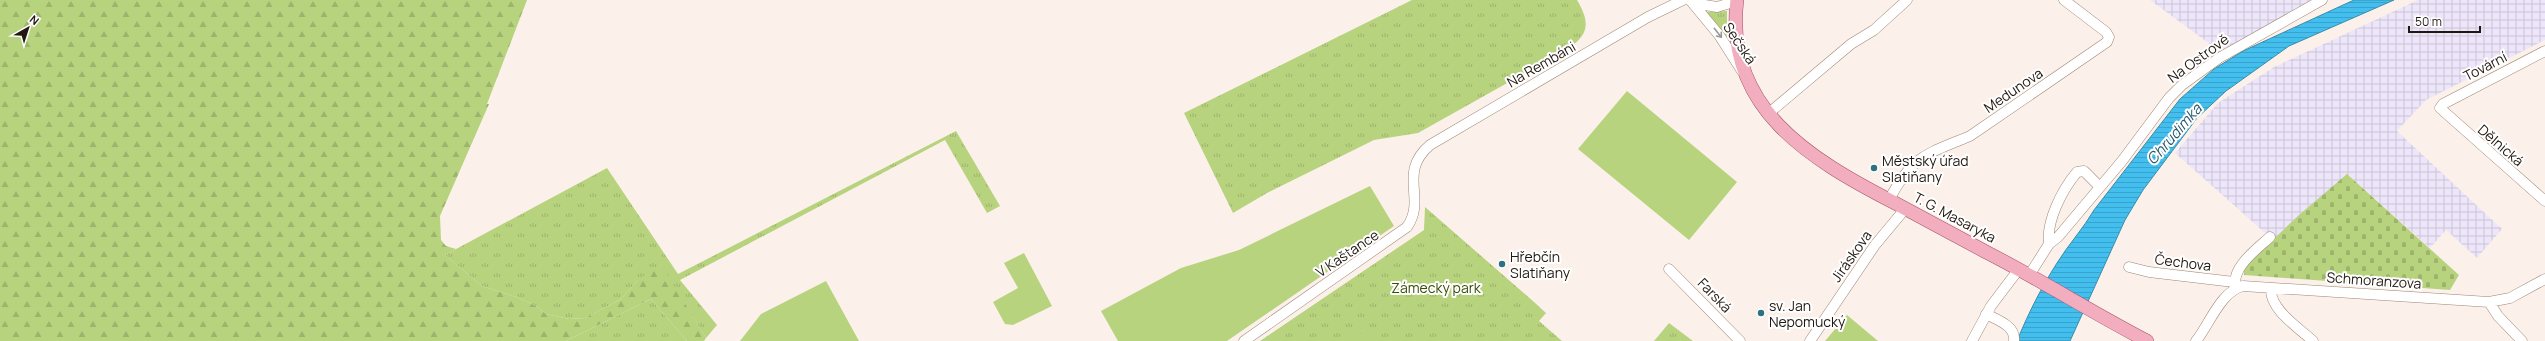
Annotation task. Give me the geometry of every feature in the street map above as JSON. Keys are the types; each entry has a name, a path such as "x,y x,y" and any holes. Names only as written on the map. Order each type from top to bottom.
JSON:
{"main road":[{"name":"T. G. Masaryka","path":"1737,0 1736,25 1738,49 1745,72 1769,113 1784,131 1814,157 1889,200 2028,273 2147,341"},
{"name":"T. G. Masaryka","path":"2116,324 2138,341"}],"street":[{"name":"Na Rembáni","path":"1418,159 1427,148 1445,136 1648,17 1682,0"},
{"name":"Sečská","path":"1691,2 1717,7 1737,0"},
{"path":"1769,113 1851,44 1874,30 1907,0"},
{"name":"Medunova","path":"1889,200 1904,174 1916,161 1946,144 1970,136 2107,42 2109,37 2106,32 2064,0"},
{"name":"Na Ostrově","path":"1972,341 1986,314 2028,273 2049,244 2058,237 2129,152 2161,107 2182,85 2219,58 2322,0"},
{"name":"Sečská","path":"1691,2 1723,40 1760,100"},
{"name":"Tovární","path":"2440,108 2443,104 2478,85 2545,51"},
{"name":"Dělnická","path":"2440,108 2545,202"},
{"name":"V Kaštance","path":"1244,341 1403,231 1410,223 1414,210 1413,173 1418,159"},
{"path":"2049,244 2048,232 2050,220 2077,172 2084,171 2100,187"},
{"name":"Jiráskova","path":"1810,341 1875,245 1906,209"},
{"path":"2196,341 2235,285 2242,264 2270,237"},
{"name":"Čechova","path":"2129,267 2149,272 2235,285"},
{"name":"Farská","path":"1669,269 1740,341"},
{"name":"Schmoranzova","path":"2235,285 2489,302 2510,298 2545,280"},
{"path":"2271,288 2271,296 2277,305 2313,341"},
{"path":"2489,302 2501,320 2522,341"},
{"path":"1986,314 2010,328 2014,333 2014,341"},
{"path":"2201,341 2211,320"}],"shaded area":[{"path":"2150,0 2316,0 2219,54 2218,50"},
{"path":"2418,0 2545,0 2545,40 2426,100 2397,131 2502,229 2477,258 2446,230 2430,248 2347,174 2273,240 2175,153 2218,103 2274,67"}],"green space":[{"path":"0,0 527,0 487,104 489,104 440,216 441,240 446,246 456,249 445,255 482,286 519,298 536,306 546,314 569,319 585,318 621,299 637,281 655,267 665,271 706,338 704,341 687,341 651,299 566,341 0,341"},
{"path":"1412,0 1577,0 1585,18 1586,25 1581,38 1568,49 1418,133 1374,140 1267,193 1233,213 1184,113"},
{"path":"1727,11 1727,41 1704,12"},
{"path":"1627,91 1737,182 1689,240 1578,149"},
{"path":"956,131 1000,206 987,213 945,140 680,280 717,325 706,338 667,276 637,281 621,299 585,318 569,319 546,314 536,306 519,298 482,286 445,255 607,168 678,274"},
{"path":"2347,174 2459,275 2450,290 2244,275 2244,267 2299,215"},
{"path":"1370,186 1394,226 1227,341 1118,341 1101,311 1181,268 1239,250"},
{"name":"Zámecký park","path":"1425,207 1546,313 1539,321 1562,341 1260,341 1424,230"},
{"path":"1024,253 1052,306 1013,325 1005,324 993,302 1018,288 1004,263"},
{"path":"826,281 859,341 740,341 761,314"},
{"path":"651,299 687,341 566,341"},
{"path":"1847,315 1878,341 1825,341"},
{"path":"1669,323 1693,341 1654,341"},
{"path":"1364,333 1374,336 1380,341 1346,341 1356,334"}],"water":[{"name":"Chrudimka","path":"2354,0 2394,0 2289,46 2226,91 2197,118 2143,190 2125,220 2070,341 2017,341 2035,301 2061,256 2094,210 2180,99 2214,69 2243,51"}],"place":[{"name":"Městský úřad Slatiňany","path":"1874,168"},
{"name":"Hřebčín Slatiňany","path":"1502,264"},
{"name":"sv. Jan Nepomucký","path":"1761,313"}]}
